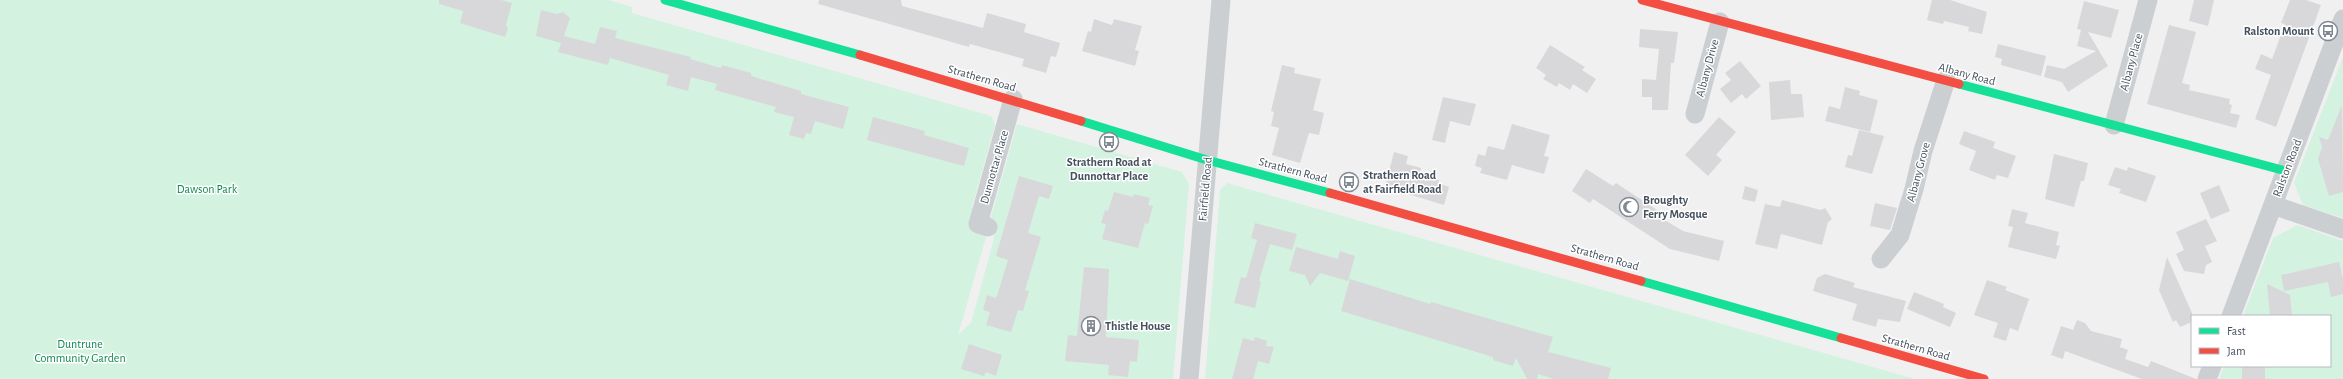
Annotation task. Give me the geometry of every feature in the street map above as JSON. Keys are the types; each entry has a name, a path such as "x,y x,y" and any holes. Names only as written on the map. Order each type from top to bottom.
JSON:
{"street":[{"name":"Strathern Road","path":"665,0 1013,99 1207,160 1377,205 1984,379"},
{"name":"Fairfield Road","path":"1189,379 1221,0"},
{"name":"Albany Road","path":"1642,0 1720,22 1946,80 2286,171"},
{"name":"Albany Place","path":"2114,125 2148,0"},
{"name":"Ralston Road","path":"2231,315 2343,19"},
{"name":"Albany Drive","path":"1695,114 1720,22"},
{"name":"Albany Grove","path":"1881,259 1900,235 1914,189 1923,151 1946,80"},
{"name":"Dunnottar Place","path":"988,227 978,224 1013,99"},
{"path":"2273,205 2343,229"},
{"path":"2207,379 2212,367"}],"green space":[{"name":"Dawson Park","path":"0,0 609,0 632,7 632,13 991,116 995,125 972,207 986,237 958,335 971,323 994,239 991,217 1017,124 1182,172 1189,184 1173,379 0,379"},
{"path":"2343,57 2343,218 2303,205 2294,183"},
{"path":"1227,183 1915,379 1205,379 1220,190"},
{"path":"2297,225 2343,241 2343,379 2219,379 2224,367 2331,367 2331,315 2243,315 2273,238"}],"building":[{"path":"439,0 501,0 512,3 506,25 508,28 505,37 460,23 463,11 439,4"},
{"path":"819,0 901,0 902,6 983,28 987,13 1026,24 1024,32 1060,43 1056,57 1051,56 1046,73 1022,66 1024,59 970,44 969,47 818,4"},
{"path":"1932,0 1950,0 1987,12 1982,34 1968,31 1969,27 1944,21 1943,24 1927,20"},
{"path":"2194,0 2214,0 2208,26 2189,21"},
{"path":"2290,0 2306,0 2321,5 2276,127 2255,119 2271,75 2255,69 2261,54 2272,59 2285,24 2281,23"},
{"path":"2084,1 2119,10 2111,38 2088,32 2108,66 2068,92 2062,82 2044,77 2047,65 2064,69 2096,51 2077,46 2081,30 2077,29"},
{"path":"541,10 557,14 563,12 570,18 564,36 595,44 600,27 617,31 615,38 691,57 690,59 721,68 722,65 751,73 751,76 801,91 801,94 849,107 843,129 815,121 811,134 806,133 804,139 789,135 794,117 774,112 776,107 715,90 717,84 691,77 688,91 666,85 669,75 610,58 608,65 558,52 561,43 536,36"},
{"path":"1094,19 1112,25 1114,19 1142,26 1135,50 1139,51 1135,66 1082,51 1088,31 1091,32"},
{"path":"2169,25 2196,32 2182,83 2190,85 2189,90 2230,99 2229,104 2232,105 2230,113 2240,115 2236,128 2147,104"},
{"path":"1640,29 1678,32 1674,63 1671,63 1668,110 1652,110 1652,97 1642,97 1642,79 1656,80 1659,49 1639,47"},
{"path":"1998,44 2046,56 2041,76 2001,65 2002,59 1995,57"},
{"path":"1550,45 1585,67 1582,70 1596,79 1587,93 1573,84 1570,90 1559,83 1557,87 1543,79 1546,75 1536,68"},
{"path":"1740,61 1761,86 1746,99 1742,94 1731,103 1720,89 1731,80 1725,73"},
{"path":"1282,65 1295,68 1294,73 1321,79 1313,110 1324,113 1319,135 1309,133 1300,163 1272,155 1279,128 1271,126 1274,112 1271,111"},
{"path":"1790,80 1791,94 1802,94 1804,117 1771,120 1769,82"},
{"path":"1845,87 1860,91 1859,95 1878,100 1870,132 1825,121 1829,106 1840,109"},
{"path":"1443,97 1476,104 1470,126 1450,121 1445,143 1432,140"},
{"path":"2342,105 2343,192 2329,196 2318,159 2322,147 2319,137 2328,140"},
{"path":"873,117 925,131 924,135 969,148 964,166 867,140"},
{"path":"1719,117 1736,132 1716,155 1722,160 1708,176 1685,155"},
{"path":"1512,124 1550,135 1544,156 1549,157 1544,174 1512,165 1507,180 1480,173 1482,168 1475,166 1478,154 1485,156 1488,146 1504,150"},
{"path":"1859,130 1884,136 1872,174 1845,167 1848,155 1852,156"},
{"path":"1964,131 1995,142 1993,148 2016,156 2008,178 1997,175 1995,180 1969,170 1976,151 1959,144"},
{"path":"1394,152 1408,156 1406,164 1421,168 1419,175 1439,180 1438,183 1449,187 1444,205 1385,187"},
{"path":"2054,154 2088,163 2084,181 2081,181 2074,207 2045,199"},
{"path":"2115,167 2127,171 2128,167 2156,176 2146,202 2119,193 2121,189 2108,185"},
{"name":"Broughty Ferry Mosque","path":"1586,169 1613,186 1616,183 1660,212 1658,216 1683,231 1724,241 1719,261 1670,249 1593,199 1590,203 1572,191"},
{"path":"1019,176 1053,186 1049,199 1039,196 1028,233 1041,237 1025,290 1029,291 1023,311 1018,310 1011,332 986,325 990,312 983,310 987,295 995,298 997,296 1008,260 996,256"},
{"path":"2219,185 2230,211 2211,219 2200,193"},
{"path":"1745,186 1758,190 1755,202 1742,199"},
{"path":"1114,192 1133,197 1134,194 1150,198 1148,205 1153,206 1148,224 1145,223 1138,248 1102,239 1106,224 1101,223 1105,210 1108,211"},
{"path":"1782,200 1821,210 1825,208 1832,219 1828,222 1822,245 1781,234 1777,249 1755,244 1765,204 1780,207"},
{"path":"1875,203 1897,208 1890,230 1870,226"},
{"path":"2012,209 2028,213 2025,223 2059,232 2056,245 2060,246 2056,259 2008,247 2013,227 2008,226"},
{"path":"2206,219 2217,241 2205,246 2212,262 2206,265 2204,274 2184,271 2176,254 2184,250 2176,232"},
{"path":"1255,223 1297,234 1292,250 1270,244 1259,281 1261,282 1255,308 1234,303 1241,277 1246,278 1257,240 1251,238"},
{"path":"1296,247 1338,259 1340,251 1355,256 1348,281 1320,273 1310,286 1305,275 1289,271"},
{"path":"2167,257 2192,313 2191,322 2180,327 2176,320 2173,322 2159,290"},
{"path":"2339,262 2343,279 2343,294 2331,297 2328,282 2284,291 2281,275"},
{"name":"Thistle House","path":"1084,267 1109,269 1106,337 1139,340 1137,362 1130,361 1128,377 1108,375 1109,365 1065,361 1068,335 1077,336"},
{"path":"1825,274 1855,283 1853,287 1906,301 1900,322 1878,319 1876,327 1852,320 1857,304 1813,291 1817,278"},
{"path":"1350,279 1430,304 1431,302 1553,337 1548,352 1611,368 1608,379 1554,379 1538,374 1537,379 1527,379 1516,358 1513,366 1493,360 1493,357 1341,311"},
{"path":"1987,280 2007,287 2005,290 2029,299 2018,331 2010,328 2006,341 1993,337 1998,323 1974,315"},
{"path":"2267,284 2290,295 2292,315 2270,315"},
{"path":"1914,292 1944,304 1943,307 1956,313 1950,327 1907,309"},
{"path":"2077,320 2085,323 2091,331 2122,339 2120,347 2128,350 2125,359 2148,367 2151,361 2196,379 2142,379 2065,351 2063,359 2051,355 2061,326 2073,330"},
{"path":"1255,337 1267,341 1266,346 1274,347 1269,364 1258,361 1253,379 1232,379 1243,338 1254,341"},
{"path":"969,344 1002,355 996,376 986,372 984,376 961,369"},
{"path":"2242,367 2265,367 2265,379 2242,379"}],"traffic: fast":[{"path":"665,0 860,55"},
{"path":"1959,84 2286,171"},
{"path":"1081,121 1207,160 1330,193"},
{"path":"1641,281 1841,338"}],"traffic: jam":[{"path":"1642,0 1959,84"},
{"path":"860,55 1081,121"},
{"path":"1330,193 1641,281"},
{"path":"1841,338 1984,379"}],"place":[{"name":"Ralston Mount","path":"2328,31"},
{"name":"Strathern Road at Dunnottar Place","path":"1109,142"},
{"name":"Strathern Road at Fairfield Road","path":"1349,182"},
{"name":"Broughty Ferry Mosque","path":"1629,207"},
{"name":"Thistle House","path":"1091,326"}],"park label":[{"name":"Duntrune Community Garden","path":"80,351"}]}
